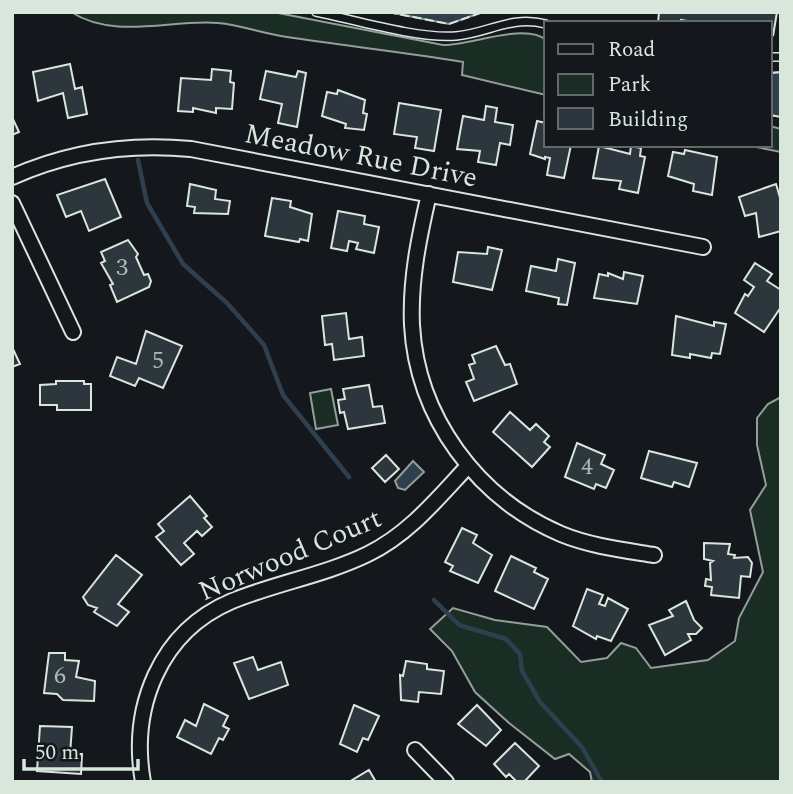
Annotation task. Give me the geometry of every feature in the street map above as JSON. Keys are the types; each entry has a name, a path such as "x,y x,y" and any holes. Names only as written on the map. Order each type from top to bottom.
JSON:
{"street":[{"name":"Meadow Rue Drive","path":"12,177 36,166 93,151 158,146 207,152 702,247"},
{"path":"429,194 413,286 415,352 430,406 468,466 507,504 553,530 591,544 654,555"},
{"path":"12,203 73,332"},
{"name":"Norwood Court","path":"144,782 139,738 149,685 173,645 191,627 232,601 357,559 388,544 408,529 468,466"},
{"path":"415,750 446,782"}],"lane":[{"path":"316,12 422,33 456,36 522,19 543,23 541,12"}],"green space":[{"path":"71,12 273,12 443,45 525,33 544,39 544,95 462,75 463,62 287,37 218,23 124,27 88,20"},
{"path":"772,127 781,129 781,152 756,147 772,147"},
{"path":"331,389 338,425 316,429 310,393"},
{"path":"781,397 781,782 592,782 590,772 569,754 555,759 475,692 452,651 430,629 453,608 495,620 547,627 581,662 607,658 621,643 636,648 651,668 708,660 735,641 739,618 763,572 750,510 766,485 757,445 757,418 768,404"}],"water":[{"path":"388,12 483,12 449,24"},
{"path":"781,72 781,117 772,115 772,73"},
{"path":"413,461 424,472 405,490 398,488 395,481"}],"building":[{"path":"659,12 777,12 773,36 772,21 658,21"},
{"path":"70,64 75,89 82,87 87,114 68,118 63,93 38,101 33,72"},
{"path":"212,69 231,71 230,82 234,83 232,109 216,108 216,113 193,108 193,112 178,111 181,78 211,80"},
{"path":"266,71 296,77 298,71 306,73 297,127 278,123 282,104 260,99"},
{"path":"338,90 365,100 363,113 367,114 364,130 345,128 346,124 322,116 327,92 337,94"},
{"path":"399,103 441,110 434,151 415,148 417,137 394,134"},
{"path":"486,106 497,108 495,122 513,125 510,145 500,143 496,165 478,162 480,151 457,149 463,116 484,120"},
{"path":"12,117 19,132 12,135"},
{"path":"537,121 544,123 544,147 571,147 564,178 547,175 550,158 530,154"},
{"path":"599,147 630,154 631,147 641,148 640,156 645,157 638,193 619,189 621,181 593,178"},
{"path":"685,150 717,157 712,195 693,191 694,184 668,176 673,152 684,154"},
{"path":"105,179 121,217 89,231 81,211 66,217 57,195"},
{"path":"190,184 216,190 215,199 230,201 228,214 194,213 195,207 187,206"},
{"path":"776,184 781,201 781,231 759,237 756,213 745,216 739,197"},
{"path":"272,198 291,201 290,207 312,214 308,241 265,236"},
{"path":"338,211 365,216 364,224 379,227 374,253 356,249 358,243 349,241 347,251 331,248"},
{"path":"128,240 138,254 136,257 144,275 148,274 151,281 149,287 117,302 110,285 113,284 101,263 105,261 101,252"},
{"path":"488,247 502,250 492,290 453,282 458,252 487,254"},
{"path":"558,259 575,263 567,305 558,304 559,298 526,291 531,266 556,271"},
{"path":"755,263 772,274 767,281 781,290 781,307 764,332 735,313 745,294 748,296 754,287 744,280"},
{"path":"624,272 643,276 637,304 594,298 599,274 608,276 608,273 623,279"},
{"path":"346,313 349,339 362,337 364,356 334,360 332,344 325,345 322,316"},
{"path":"676,316 714,326 714,322 726,324 720,354 712,353 711,358 690,354 690,358 672,355"},
{"path":"146,331 182,346 163,388 139,378 135,386 110,376 117,357 136,364"},
{"path":"496,346 505,365 510,364 517,384 474,401 466,382 474,379 469,365 475,363 472,355"},
{"path":"12,349 20,364 12,367"},
{"path":"56,381 84,381 84,384 91,384 91,410 57,410 57,405 40,405 40,385 56,384"},
{"path":"369,385 373,407 382,406 385,423 348,429 344,412 340,413 338,400 345,399 343,389"},
{"path":"510,412 530,430 536,424 549,436 544,442 550,447 532,467 493,432"},
{"path":"577,443 605,455 601,464 614,470 606,488 596,484 594,489 565,477"},
{"path":"649,451 697,463 689,487 674,482 672,487 641,478"},
{"path":"386,455 399,469 385,482 372,468"},
{"path":"190,496 207,516 204,518 212,527 202,536 197,531 184,543 194,554 181,565 156,537 164,531 158,524"},
{"path":"462,528 477,535 473,543 492,555 478,583 450,571 453,566 445,562"},
{"path":"704,543 730,544 728,554 735,555 734,558 748,557 752,563 750,577 741,576 739,598 711,595 712,587 705,586 706,579 711,580 710,563 713,561 704,559"},
{"path":"116,555 142,575 118,604 129,612 117,626 94,612 97,608 88,605 83,597"},
{"path":"511,556 536,568 534,572 548,579 534,609 495,591"},
{"path":"587,589 603,595 599,604 605,606 608,598 628,609 611,641 597,636 596,639 573,626"},
{"path":"686,601 694,620 702,628 696,634 688,634 691,640 665,655 649,625 673,616 669,610"},
{"path":"49,653 65,653 65,660 79,661 76,677 95,681 94,701 63,700 57,694 44,693"},
{"path":"253,657 258,670 281,662 288,685 249,699 234,663"},
{"path":"406,661 427,664 427,669 444,671 441,694 419,692 418,702 401,700 400,675 403,676"},
{"path":"204,704 228,716 223,726 229,729 223,740 219,738 211,754 177,737 185,720 196,726"},
{"path":"354,705 379,716 368,740 363,738 357,752 340,744"},
{"path":"477,705 501,730 486,746 458,724"},
{"path":"40,726 72,727 70,754 82,754 81,774 37,771"},
{"path":"515,743 539,766 524,782 517,782 509,774 506,777 494,764"},
{"path":"369,770 376,782 349,782"}],"waterway":[{"path":"138,160 147,203 183,264 227,303 264,345 283,395 349,477"},
{"path":"434,600 459,625 506,639 520,654 522,671 540,702 582,747 602,782"}],"fence":[{"path":"388,12 449,24 483,12"},
{"path":"772,73 781,72"},
{"path":"772,115 781,117"}]}
